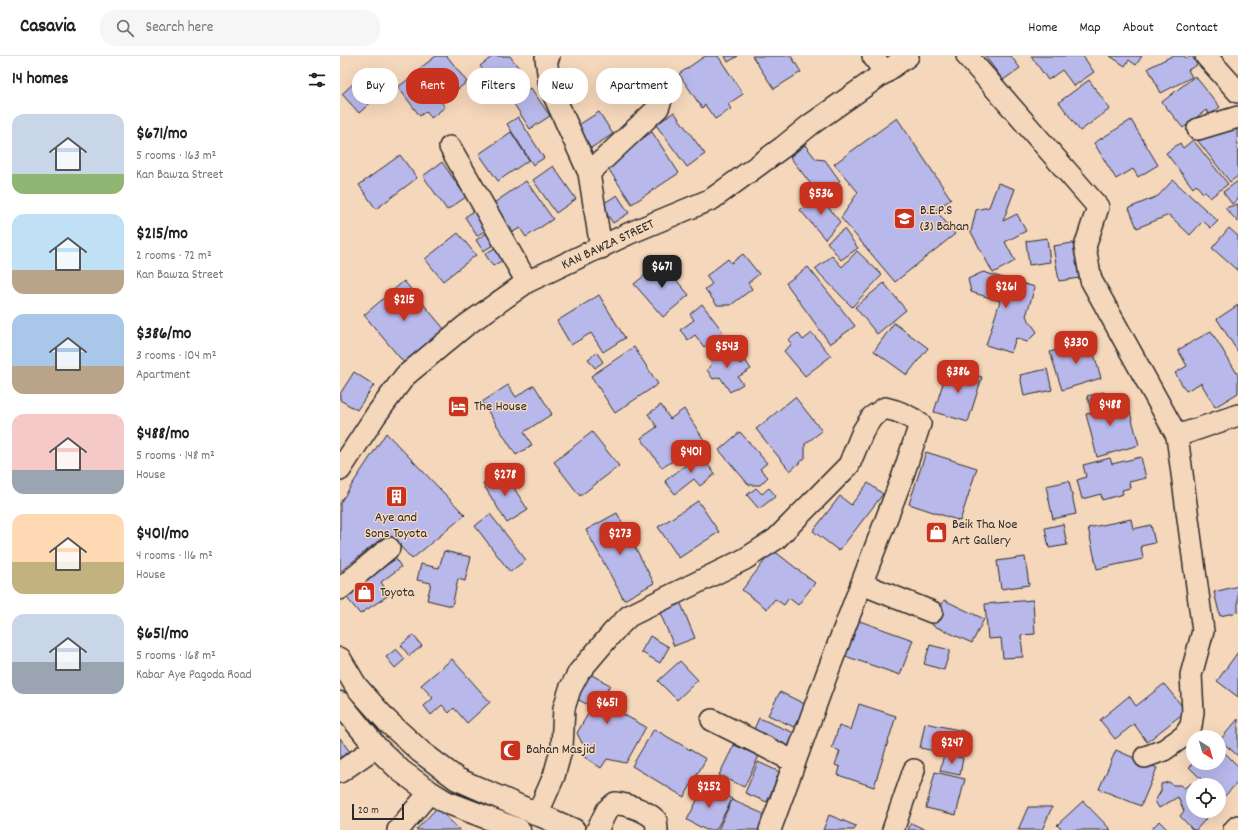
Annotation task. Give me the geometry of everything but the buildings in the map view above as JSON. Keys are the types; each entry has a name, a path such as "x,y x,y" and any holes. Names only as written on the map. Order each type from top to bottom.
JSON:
{"main road":[{"path":"340,659 356,686 386,721 421,752 457,780 574,830"},
{"path":"340,702 376,747 401,771 430,792 446,802 519,830"}],"street":[{"path":"549,56 546,58 550,87 589,173 601,248"},
{"path":"873,56 885,73"},
{"name":"KAN BAWZA STREET","path":"340,470 376,415 405,376 465,326 527,282 630,233 712,199 783,147 810,125 908,56"},
{"path":"967,56 1098,207 1085,247 1091,280 1177,436 1203,631 1191,675 1193,712 1191,726 1184,736 1164,750 1145,757"},
{"path":"1206,56 1238,92"},
{"path":"589,173 658,108 660,104"},
{"path":"1198,129 1238,117"},
{"path":"450,147 527,282"},
{"path":"537,815 554,776 562,747 564,708 570,689 579,672 613,632 629,616 745,559 776,539 849,465 863,431 872,418 885,408 909,415 920,424 902,478 770,830"},
{"path":"1177,436 1238,415"},
{"path":"340,589 389,548"},
{"path":"862,584 932,612"},
{"path":"712,720 795,762"},
{"path":"340,772 376,747"},
{"path":"893,830 914,770"},
{"path":"398,830 430,792"},
{"path":"597,830 607,810 615,804 627,804 648,813 656,820 657,830"},
{"path":"1234,830 1238,826"}],"place":[{"name":"B.E.P.S (3) Bahan","path":"904,219"},
{"name":"The House","path":"459,407"},
{"name":"Aye and Sons Toyota","path":"396,496"},
{"name":"Beik Tha Noe Art Gallery","path":"937,533"},
{"name":"Toyota","path":"365,593"},
{"name":"Bahan Masjid","path":"510,750"}]}
